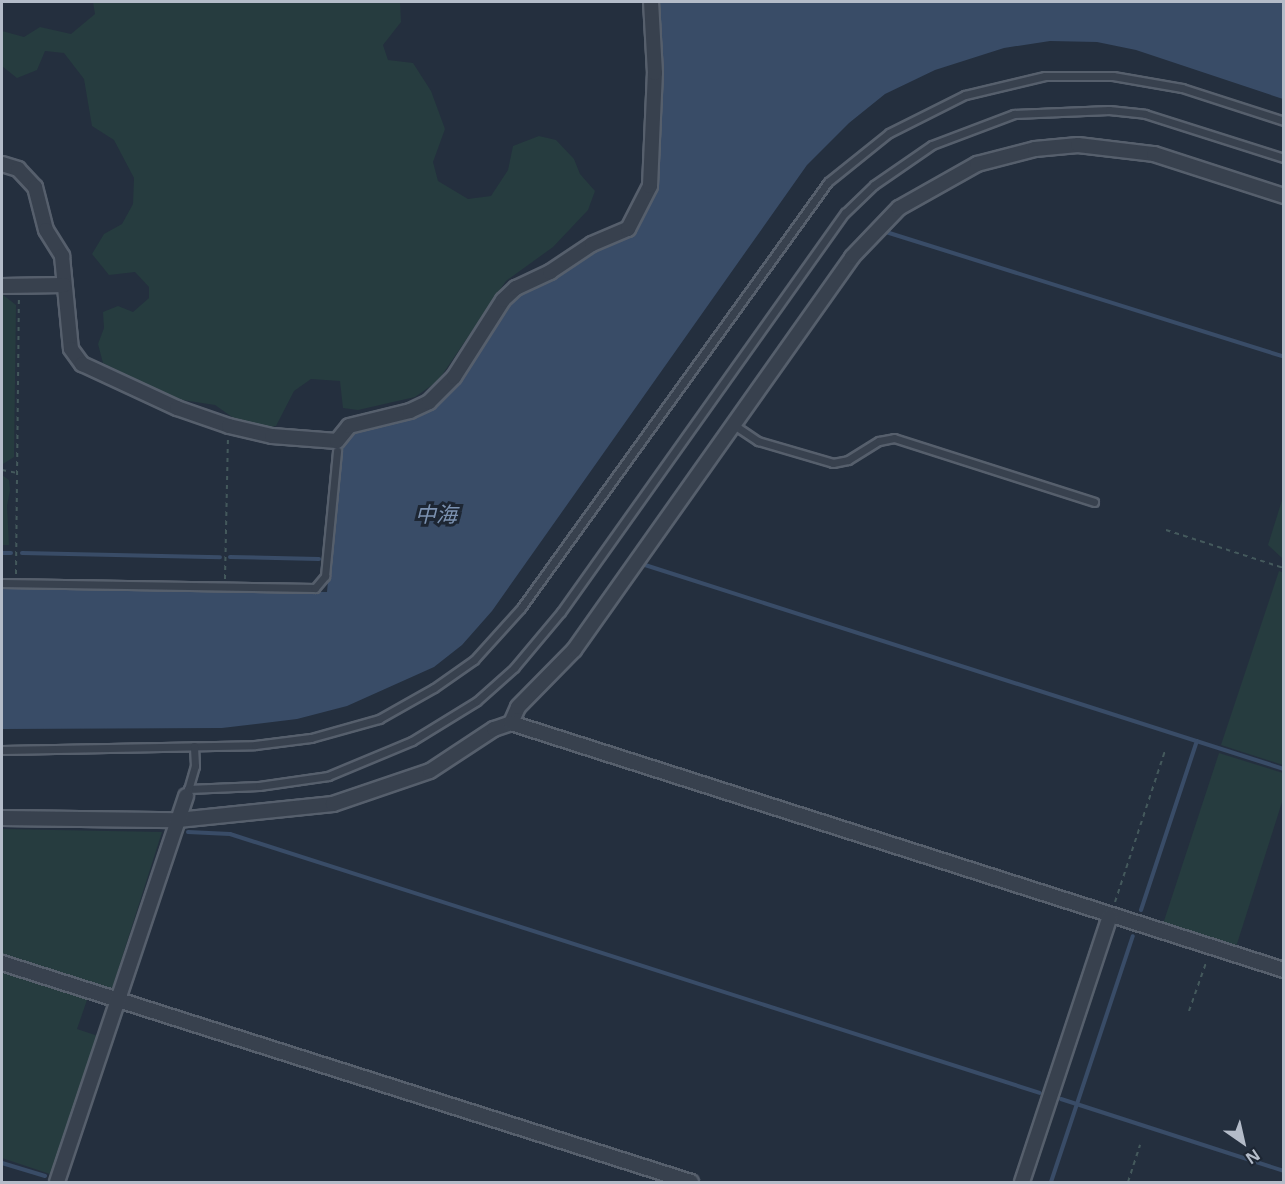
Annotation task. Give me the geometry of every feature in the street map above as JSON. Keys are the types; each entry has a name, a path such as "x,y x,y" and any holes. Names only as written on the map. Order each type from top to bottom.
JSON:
{"street":[{"path":"2,164 18,169 35,187 46,230 62,256 71,349 88,367 177,408 229,426 272,436 337,446 349,426 410,411 429,402 454,377 503,300 516,288 550,272 592,244 628,229 650,186 655,73 651,2"},
{"path":"511,723 518,708 574,650 874,231 922,192 977,164 1035,149 1078,145 1114,147 1154,154 1284,195"},
{"path":"2,286 64,285"},
{"path":"2,818 178,820 303,809 365,796 430,771 494,729 511,723 1284,970"},
{"path":"57,1182 187,792"},
{"path":"1022,1182 1110,915"},
{"path":"2,963 691,1182"}],"lane":[{"path":"2,750 255,745 311,738 379,719 434,688 474,660 521,609 828,182 889,133 964,95 1045,75 1113,76 1182,88 1284,121"},
{"path":"194,746 195,766 187,792 296,782 345,770 412,741 484,694 521,660 561,612 838,221 874,185 932,145 1014,114 1109,110 1145,114 1284,158"},
{"path":"734,425 759,441 833,463 848,460 879,441 894,438 1094,502"},
{"path":"2,583 315,588 321,584 337,446"}],"path":[{"path":"16,583 19,286"},
{"path":"225,586 228,432"},
{"path":"2,470 17,473"},
{"path":"1166,530 1284,568"},
{"path":"1110,915 1165,751"},
{"path":"1190,1011 1211,947"},
{"path":"1128,1182 1140,1145"}],"green space":[{"path":"93,2 400,2 401,22 383,45 388,60 413,63 431,91 445,129 433,162 438,181 468,199 491,196 508,170 513,146 539,136 556,140 574,159 580,174 595,191 588,210 553,247 506,281 438,381 415,397 358,410 343,408 340,381 311,379 294,391 276,426 262,429 235,419 215,405 176,399 103,363 98,344 104,328 103,312 118,306 133,312 149,298 149,287 135,272 109,275 92,254 104,234 122,224 133,204 134,178 114,140 92,126 84,79 64,53 45,51 37,70 17,78 2,66 2,31 24,37 40,27 71,34 95,14"},
{"path":"2,294 16,305 14,457 3,464"},
{"path":"2,475 9,480 10,490 7,506 9,545 2,545"},
{"path":"1283,497 1284,559 1268,545"},
{"path":"1279,571 1284,573 1283,765 1221,745"},
{"path":"1219,753 1283,773 1283,799 1236,947 1163,924"},
{"path":"2,829 162,832 112,989 2,954"},
{"path":"2,970 88,997 77,1029 98,1036 53,1175 2,1158"}],"water":[{"name":"中海","path":"656,2 1283,2 1283,99 1136,50 1097,42 1050,41 1004,48 935,70 885,94 849,123 807,165 492,611 462,645 434,667 347,706 297,719 222,728 2,729 2,586 327,592 340,449 347,432 457,387 512,296 595,247 631,235 647,207 656,184"}],"waterway":[{"path":"886,232 1284,357"},
{"path":"2,553 11,553"},
{"path":"22,553 220,557"},
{"path":"230,557 319,559"},
{"path":"645,565 1284,769"},
{"path":"1141,910 1197,741"},
{"path":"188,832 230,834 1040,1093"},
{"path":"1051,1182 1133,936"},
{"path":"1061,1099 1284,1171"},
{"path":"2,1163 45,1176"}]}
